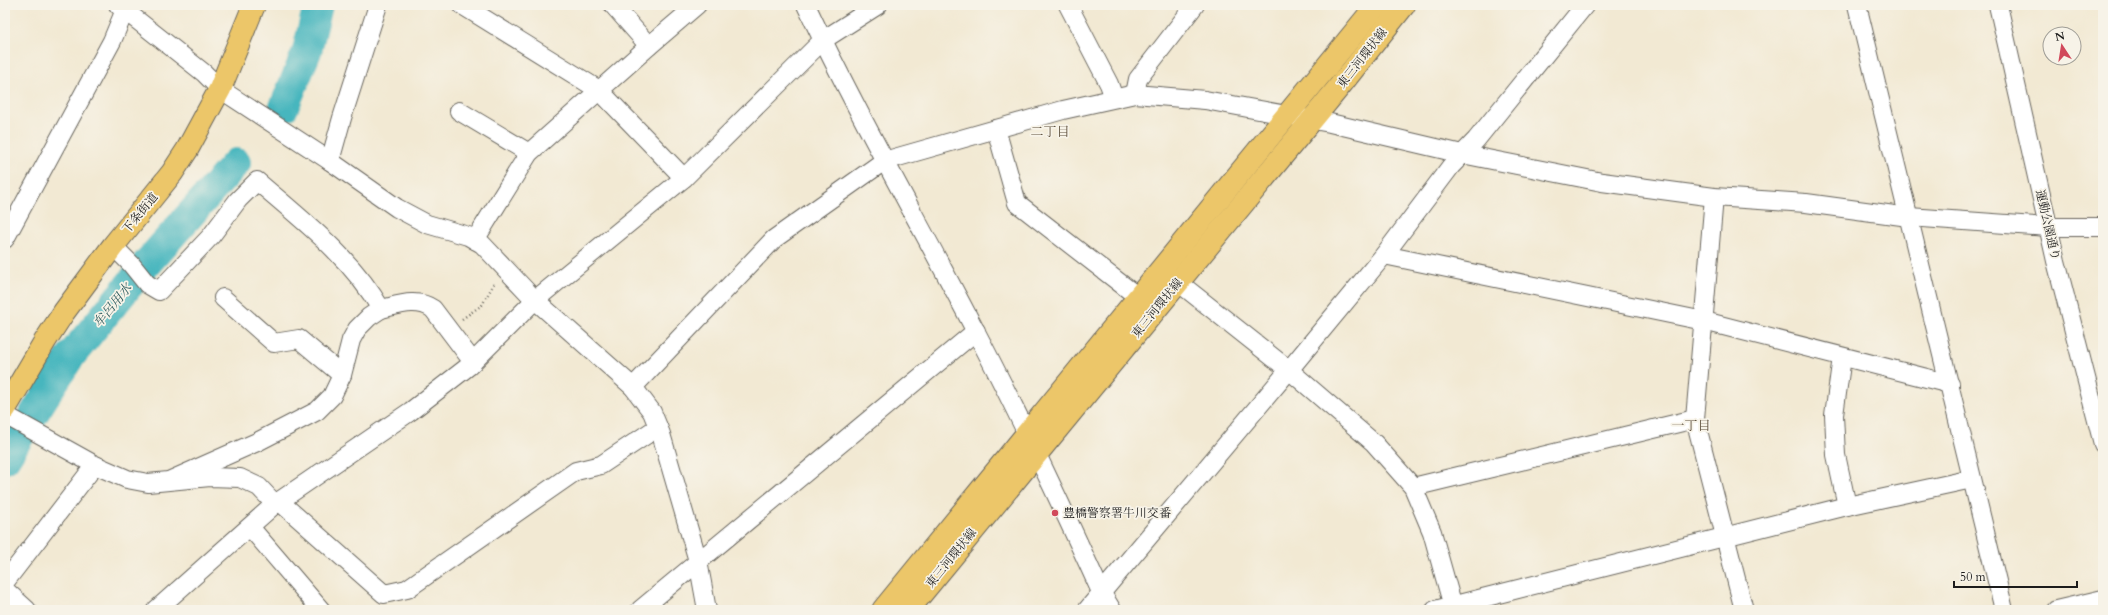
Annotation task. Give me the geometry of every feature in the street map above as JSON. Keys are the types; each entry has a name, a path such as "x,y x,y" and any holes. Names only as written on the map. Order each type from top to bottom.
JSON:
{"main road":[{"name":"下条街道","path":"8,415 44,341 113,246 172,173 202,125 220,89 254,5"},
{"name":"東三河環状線","path":"883,610 1377,5"},
{"name":"東三河環状線","path":"908,610 1312,120 1404,5"}],"street":[{"path":"330,161 378,5"},
{"path":"462,5 599,90 684,178"},
{"path":"613,5 649,46"},
{"path":"475,240 529,153 697,5"},
{"path":"806,5 884,161 976,331 1038,454 1101,592 1112,610"},
{"path":"156,610 277,503 411,411 473,362 536,300 684,178 823,40 878,5"},
{"path":"1068,5 1109,84 1114,98"},
{"path":"1135,94 1138,79 1195,5"},
{"path":"1087,610 1384,255 1462,154 1476,140 1585,5"},
{"path":"1857,5 2004,610"},
{"name":"運動公園通り","path":"1998,5 2048,227 2103,444"},
{"path":"5,239 112,41 123,10 204,73 220,89 330,161 397,208 427,224 475,240 482,244 536,300 633,386 652,412 658,427 698,561 707,610"},
{"path":"633,386 774,239 884,161 996,129 1114,98 1135,94 1205,100 1288,115 1462,154 1602,182 1714,197 1806,203 1909,217 2048,227 2103,227"},
{"path":"459,111 529,153"},
{"path":"996,129 1017,203 1138,297"},
{"path":"113,246 136,269 147,284 159,291 211,236 238,200 257,181 316,232 348,264 381,309"},
{"path":"1714,197 1695,419 1744,610"},
{"path":"1384,255 1704,321 1950,384"},
{"path":"1178,282 1289,370 1374,443 1413,487 1432,532 1453,608"},
{"path":"223,298 274,343 299,339 342,375"},
{"path":"171,480 257,442 317,411 332,396 342,375 351,340 357,329 369,317 381,309 409,303 426,304 433,309 473,362"},
{"path":"640,610 976,331"},
{"path":"1842,357 1834,415 1836,455 1847,506"},
{"path":"8,415 95,465 127,479 148,483 210,477 240,478 259,487 384,594 407,589 576,471 601,465 658,427"},
{"path":"1413,487 1695,419"},
{"path":"5,582 95,465"},
{"path":"1434,610 1453,608 1847,506 1972,479"},
{"path":"250,527 321,610"},
{"path":"5,590 27,610"},
{"path":"2056,610 2103,599"}],"path":[{"path":"448,329 482,305 504,267"}],"waterway":[{"name":"牟呂用水","path":"284,107 307,51 318,5"},
{"name":"牟呂用水","path":"5,459 70,357 148,262 236,163"}],"place":[{"name":"豊橋警察署牛川交番","path":"1055,513"}],"district":[{"name":"二丁目","path":"1050,131"},
{"name":"一丁目","path":"1691,425"}]}
